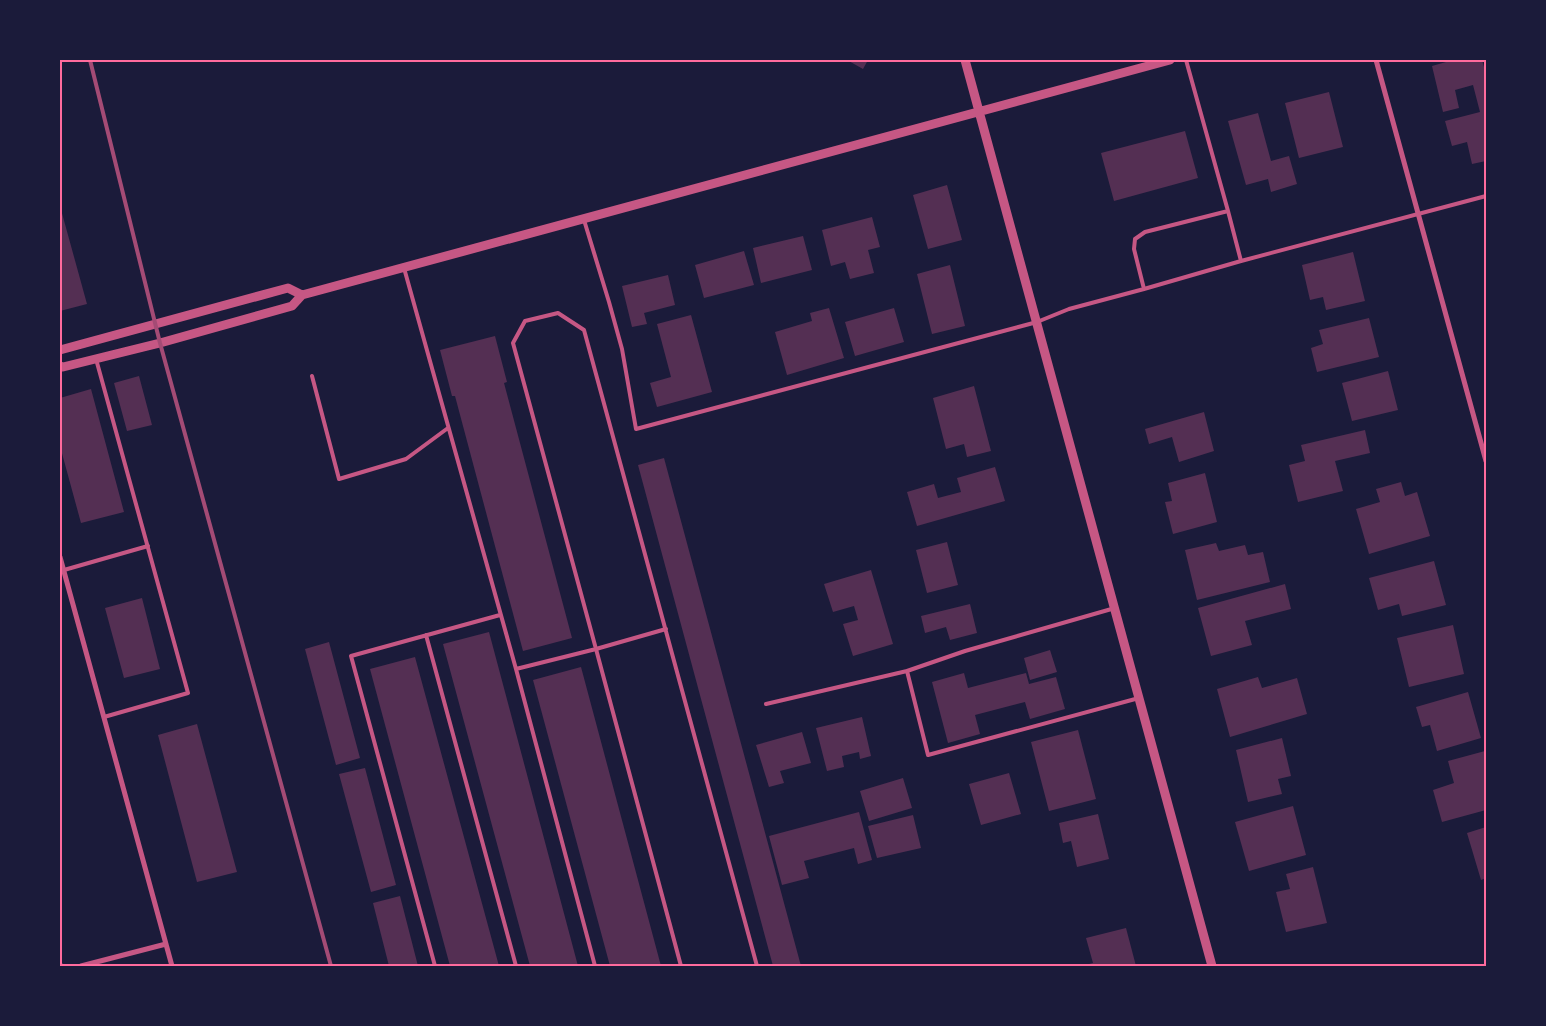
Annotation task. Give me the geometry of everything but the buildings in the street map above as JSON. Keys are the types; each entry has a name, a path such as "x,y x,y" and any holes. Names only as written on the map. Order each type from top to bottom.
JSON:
{"street":[{"path":"965,60 1212,966"},
{"path":"60,366 63,367 96,359 292,306 302,295 1170,60"},
{"path":"1376,60 1486,461"},
{"path":"60,350 288,288 302,295"},
{"path":"60,557 172,966"},
{"path":"81,966 166,944"}],"lane":[{"path":"1186,60 1241,261"},
{"path":"583,219 622,349 636,429 1037,322 1069,309 1486,196"},
{"path":"1144,289 1134,249 1135,240 1145,232 1228,210"},
{"path":"404,268 516,669 595,966"},
{"path":"681,966 512,343 525,321 558,313 584,330 757,966"},
{"path":"96,359 188,693 104,717"},
{"path":"312,376 340,479 406,459 448,428"},
{"path":"64,570 148,546"},
{"path":"766,704 907,671 965,651 1115,608"},
{"path":"435,966 351,656 500,615"},
{"path":"516,669 666,629"},
{"path":"426,635 516,966"},
{"path":"907,671 928,755 1139,698"}],"railway":[{"path":"90,60 160,343 331,966"}]}
